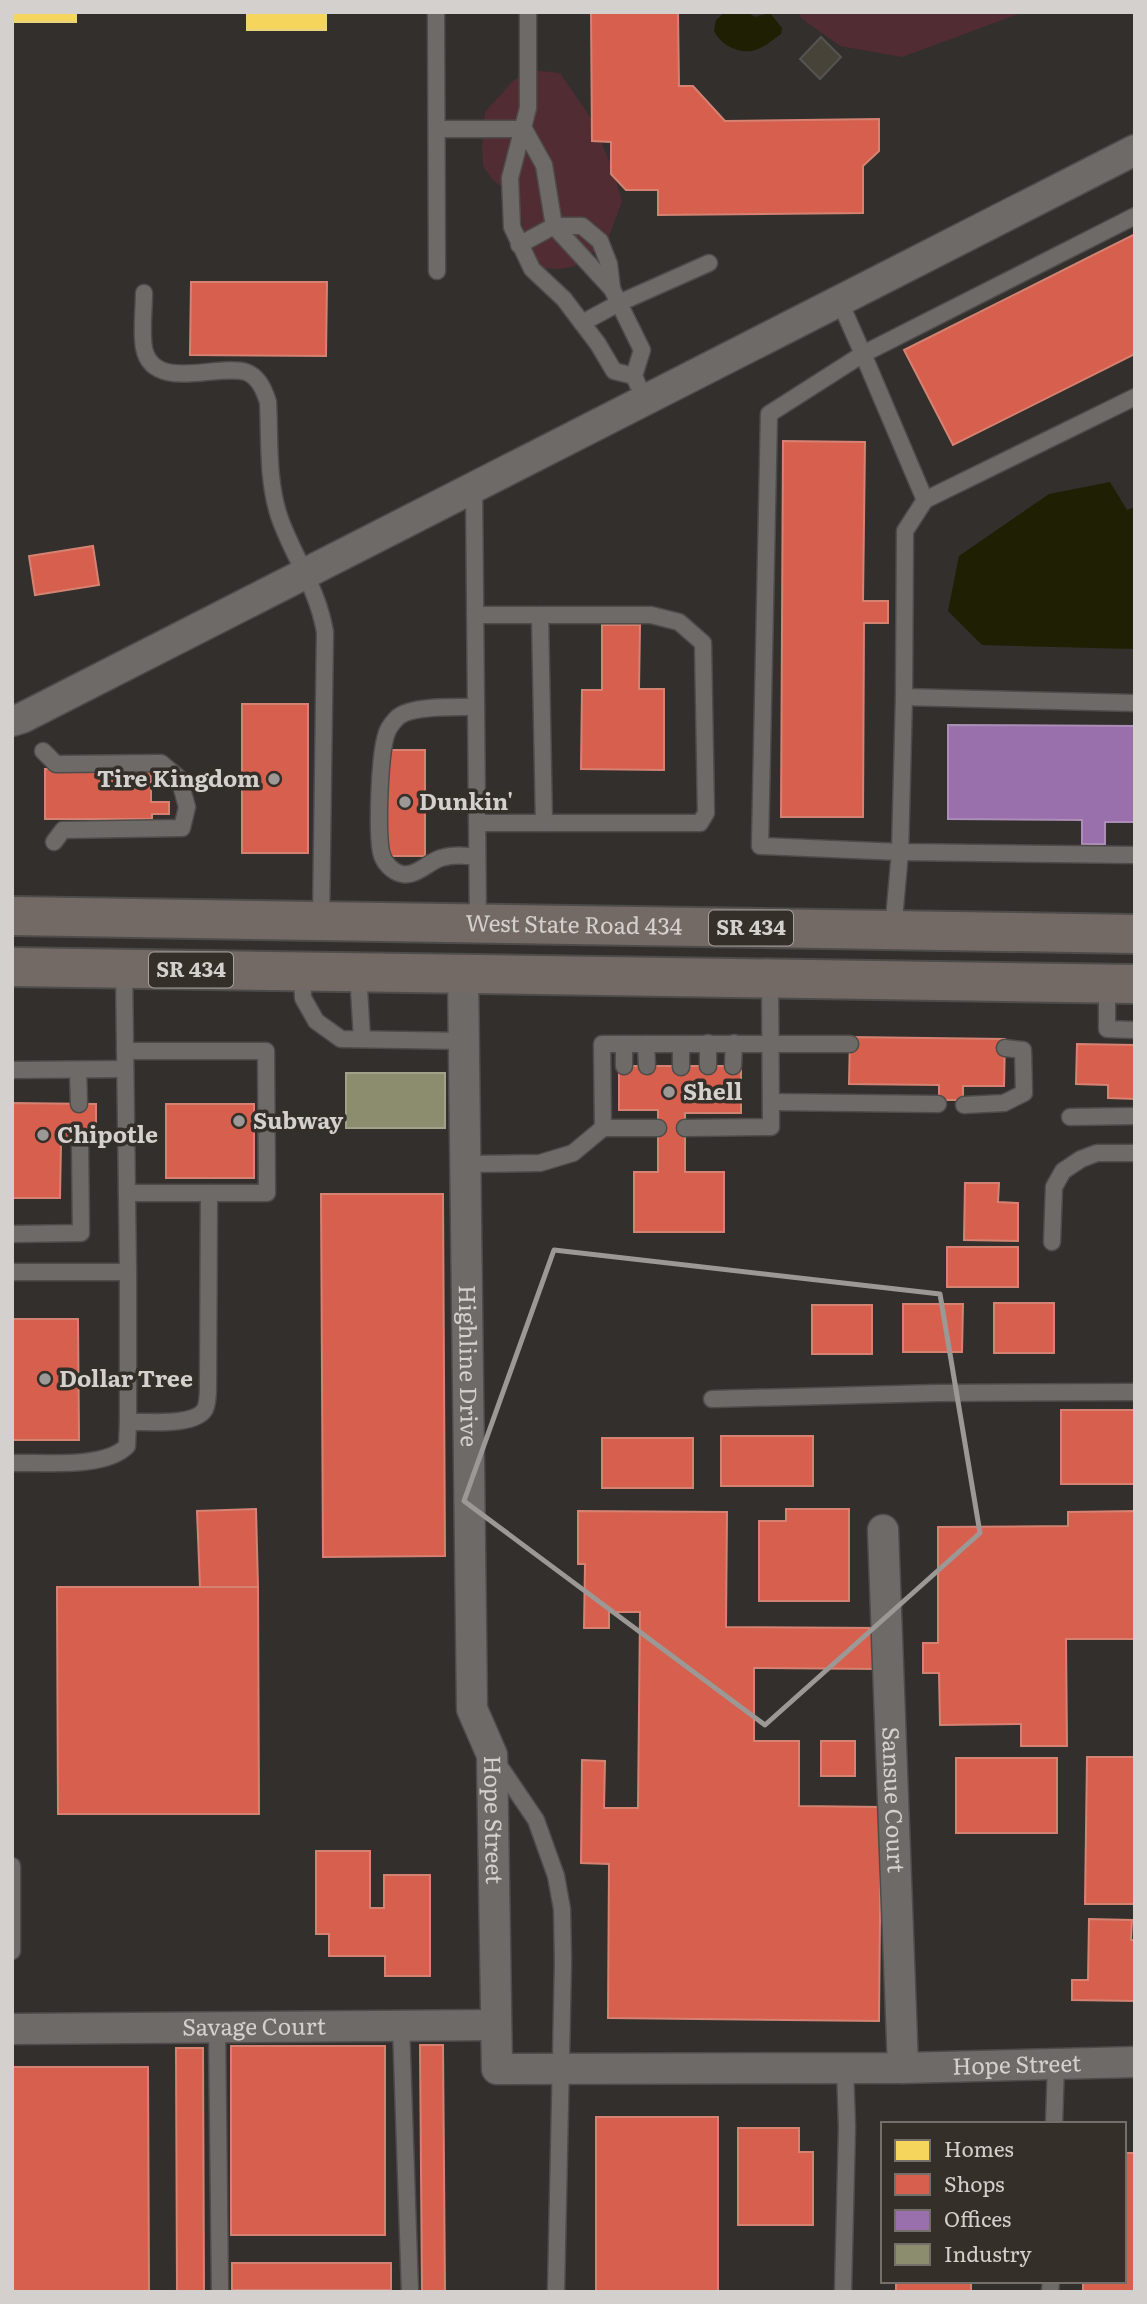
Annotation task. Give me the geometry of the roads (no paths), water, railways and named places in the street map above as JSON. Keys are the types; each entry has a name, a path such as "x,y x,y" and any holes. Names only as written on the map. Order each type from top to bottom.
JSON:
{"main road":[{"name":"West State Road 434","path":"12,916 1135,934"},
{"name":"SR 434","path":"12,968 1121,984"}],"street":[{"path":"17,719 474,487 640,388 839,300 1135,150"},
{"name":"Highline Drive","path":"463,974 472,1709 492,1755"},
{"name":"Sansue Court","path":"883,1530 903,2067"},
{"name":"Hope Street","path":"492,1755 497,2069 903,2067 1135,2062"},
{"name":"Savage Court","path":"12,2029 495,2025"}],"lane":[{"path":"436,12 437,271"},
{"path":"528,12 528,108 510,178 512,227 532,269 564,299 614,371 640,388"},
{"path":"437,129 524,129"},
{"path":"524,129 544,165 554,226 615,296 642,350 640,388"},
{"path":"1135,216 863,354 769,414 760,846 900,852 1135,855"},
{"path":"519,245 554,226 582,226 600,241 609,264 615,296"},
{"path":"582,323 615,296 709,263"},
{"path":"144,293 144,347 148,358 155,365 166,373 247,373 257,380 268,402 270,453 276,501 321,609 325,632 321,921"},
{"path":"839,300 925,500"},
{"path":"893,930 900,852 905,531 925,500 1135,397"},
{"path":"474,487 478,923"},
{"path":"475,615 651,615 679,622 703,643 706,813 700,823 477,823"},
{"path":"540,615 544,823"},
{"path":"904,697 1135,703"},
{"path":"476,707 430,708 400,715 389,729 383,748 380,795 381,854 390,868 404,875 417,871 438,858 454,854 477,857"},
{"path":"43,751 56,764 161,763 179,778 187,807 182,828 64,830 54,842"},
{"path":"12,1463 91,1461 111,1458 127,1446 124,969"},
{"path":"302,971 303,998 316,1021 341,1039 464,1041"},
{"path":"358,972 362,1039"},
{"path":"685,1128 708,1120 733,1120 771,1127 770,978"},
{"path":"1121,984 1107,1030 1135,1030"},
{"path":"708,1043 708,1066"},
{"path":"733,1066 734,1043"},
{"path":"603,1128 602,1044 850,1044"},
{"path":"624,1044 625,1066"},
{"path":"646,1044 647,1066"},
{"path":"681,1044 681,1067"},
{"path":"964,1105 1004,1103 1024,1093 1023,1050 1005,1048"},
{"path":"125,1051 266,1051 267,1193 127,1193"},
{"path":"12,1070 125,1069"},
{"path":"78,1070 79,1104"},
{"path":"771,1102 938,1104"},
{"path":"625,1110 625,1128"},
{"path":"466,1164 540,1163 573,1153 603,1128 652,1128 647,1110"},
{"path":"1070,1117 1135,1116"},
{"path":"12,1234 81,1233 80,1143"},
{"path":"1052,1242 1054,1187 1063,1171 1081,1159 1097,1153 1135,1153"},
{"path":"128,1422 188,1420 205,1409 208,1386 209,1193"},
{"path":"12,1272 128,1272"},
{"path":"712,1399 936,1393 1135,1392"},
{"name":"Hope Street","path":"492,1755 536,1820 556,1876 562,1909 561,2067"},
{"path":"12,1866 12,1951"},
{"path":"401,2026 410,2292"},
{"path":"217,2027 220,2292"},
{"path":"1054,2122 1056,2064"},
{"path":"556,2292 561,2067"},
{"path":"843,2292 847,2127 845,2067"}],"place":[{"name":"Tire Kingdom","path":"274,779"},
{"name":"Dunkin'","path":"405,802"},
{"name":"Shell","path":"669,1092"},
{"name":"Subway","path":"239,1121"},
{"name":"Chipotle","path":"43,1135"},
{"name":"Dollar Tree","path":"45,1379"}]}
